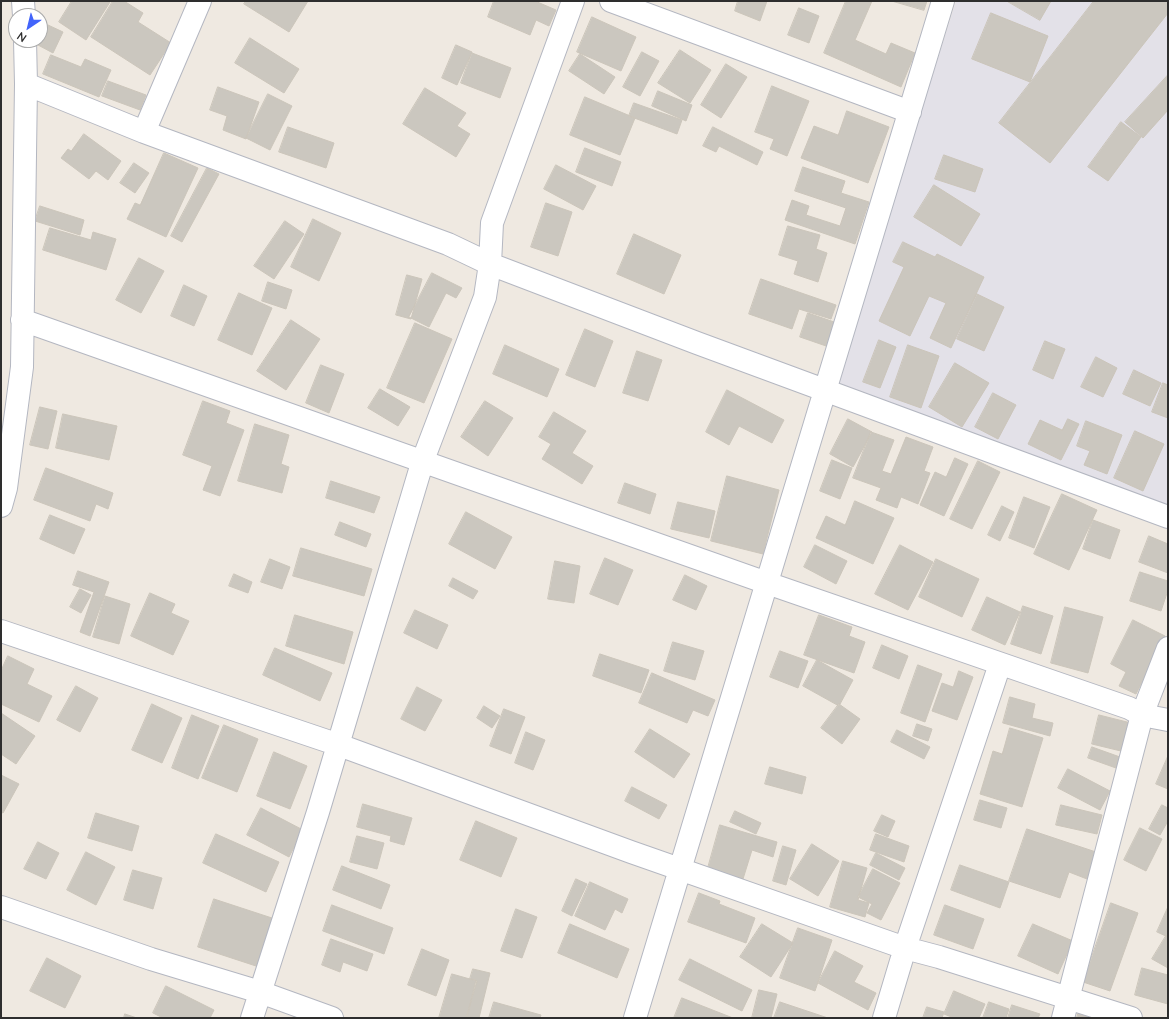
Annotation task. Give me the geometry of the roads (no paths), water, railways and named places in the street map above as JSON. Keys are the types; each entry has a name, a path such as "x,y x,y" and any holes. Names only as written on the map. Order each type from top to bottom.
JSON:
{"street":[{"path":"144,132 200,1"},
{"path":"252,1018 339,745 422,460 485,296 490,264 492,223 573,1"},
{"path":"611,1 910,112"},
{"path":"635,1018 943,1"},
{"path":"1,506 6,488 22,367 26,84 24,48"},
{"path":"26,84 144,132 448,244 490,264 826,391 1168,517"},
{"path":"22,320 767,583 1129,708 1142,715 1168,720"},
{"path":"1,631 339,745 680,869 905,948 946,959 1066,1008 1131,1018"},
{"path":"1066,1008 1142,715 1168,648"},
{"path":"884,1018 905,948 1000,664"},
{"path":"1,907 151,959 260,992 332,1018"}]}
